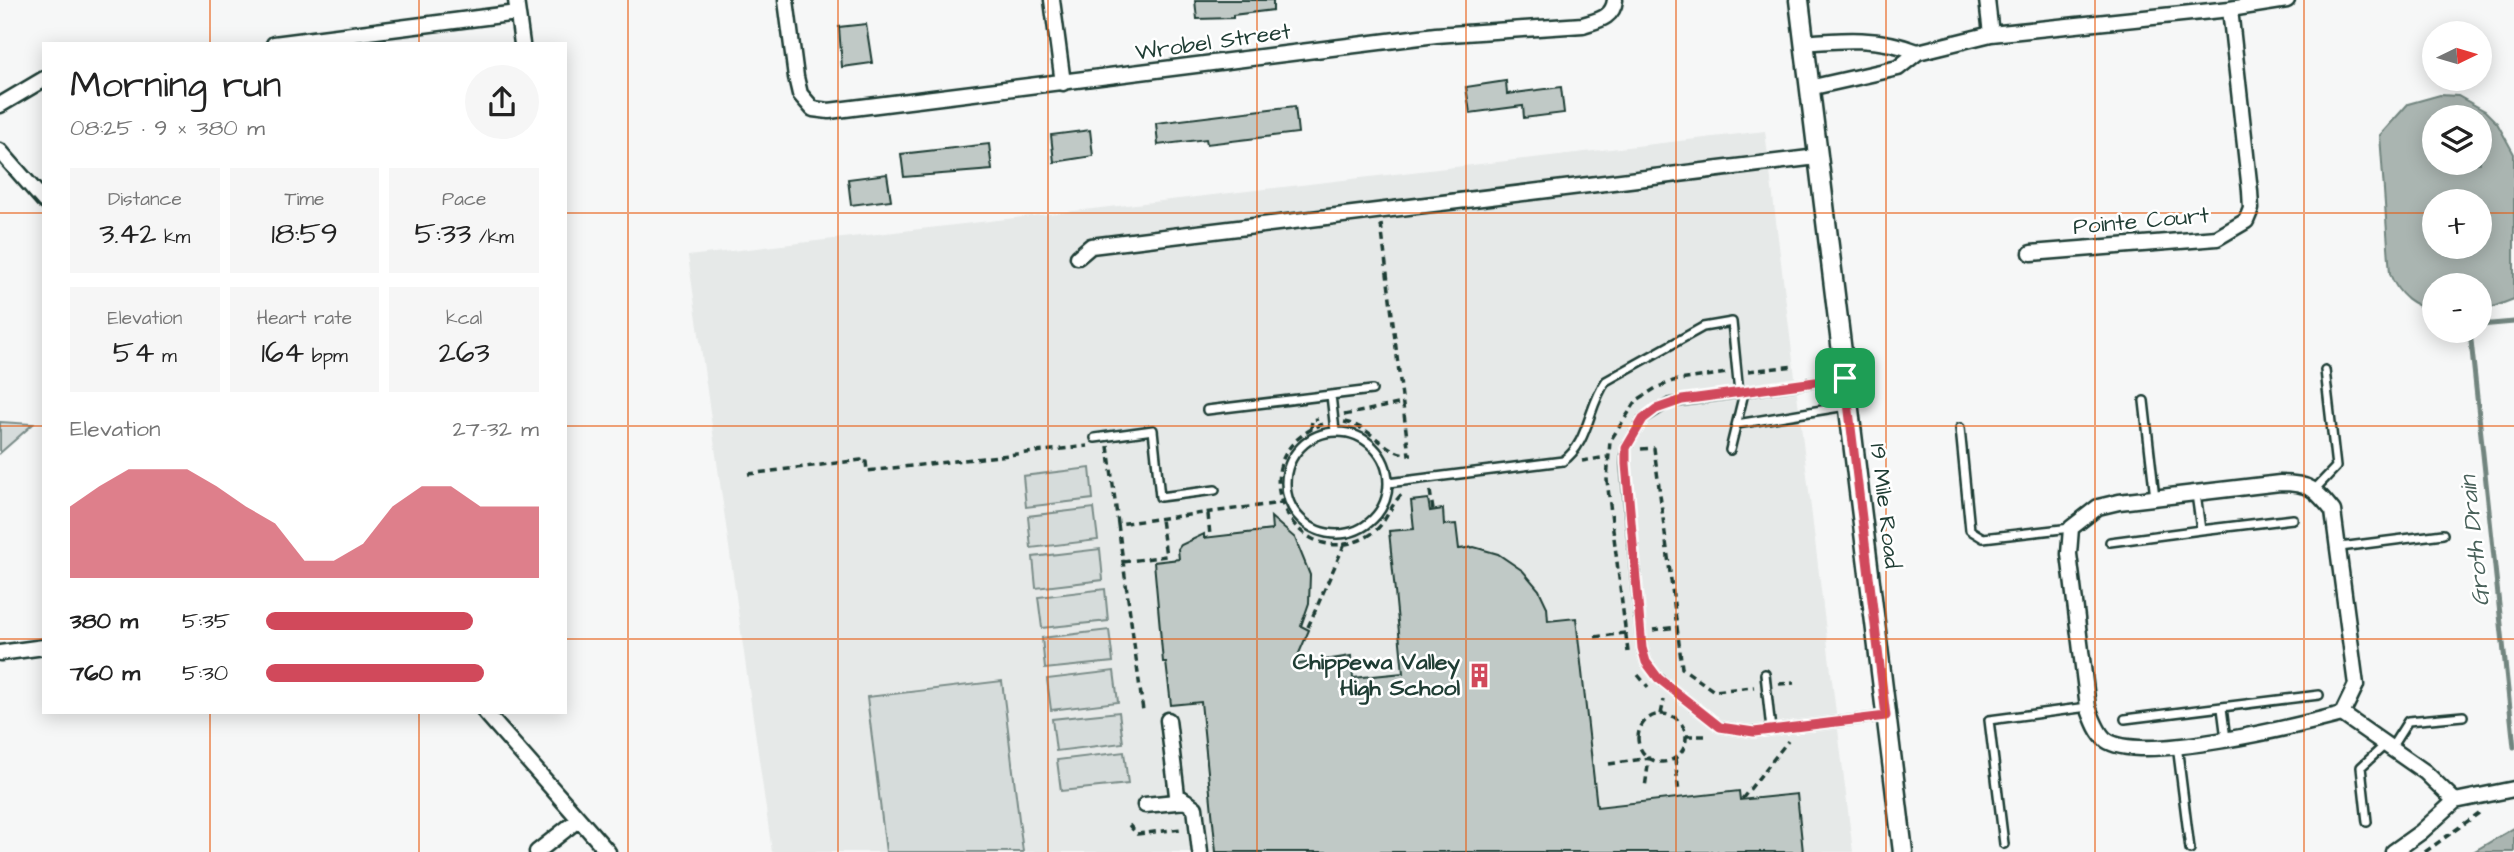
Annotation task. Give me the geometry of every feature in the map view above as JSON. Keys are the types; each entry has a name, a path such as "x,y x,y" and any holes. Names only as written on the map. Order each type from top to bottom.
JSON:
{"street":[{"name":"Wrobel Street","path":"786,0 800,94 813,109 848,110 1436,36 1583,25 1605,18 1615,4"},
{"path":"1052,0 1063,83"},
{"name":"19 Mile Road","path":"1799,0 1903,852"},
{"path":"1987,0 1991,34"},
{"path":"1809,88 1898,68 1918,52 1991,34 2230,9 2287,0"},
{"path":"287,42 517,6 522,42"},
{"name":"Pointe Court","path":"2031,253 2217,238 2246,221 2251,209 2250,191 2230,9"},
{"path":"1804,43 1868,38 1895,43 1918,52"},
{"path":"0,105 42,80"},
{"path":"0,151 42,199"},
{"path":"1078,257 1091,246 1817,157"},
{"path":"2280,483 2299,483 2315,489 2333,511 2357,685 2342,714 2268,733 2177,745 2129,748 2106,740 2093,721 2088,707 2069,554 2071,528 2098,508 2280,483"},
{"path":"0,653 42,647"},
{"path":"487,714 608,852"},
{"path":"2342,714 2425,772 2455,801"},
{"path":"1168,720 1177,795 1195,808 1200,852"},
{"path":"2393,852 2421,832 2455,801 2514,789"},
{"path":"1145,805 1186,801"},
{"path":"537,852 579,819"}],"lane":[{"path":"1388,483 1563,461 1574,454 1581,441 1597,394 1606,381 1703,327 1732,322 1741,393 1730,450"},
{"path":"2315,489 2336,467 2325,370"},
{"path":"1845,378 1682,400 1656,409 1643,419 1626,448 1642,648 1646,662 1658,678 1711,721 1737,731 1770,730 1886,716"},
{"path":"1207,410 1371,390"},
{"path":"1331,395 1335,431"},
{"path":"2144,401 2155,499"},
{"path":"1737,424 1848,406"},
{"path":"1960,428 1970,530 1983,538 2071,528"},
{"path":"1095,442 1153,430 1160,497 1214,490"},
{"path":"1335,431 1351,433 1372,446 1385,466 1388,483 1378,513 1367,524 1353,531 1322,532 1307,525 1296,514 1286,484 1291,461 1305,442 1319,434 1335,431"},
{"path":"2196,494 2201,530"},
{"path":"2110,542 2293,519"},
{"path":"2340,547 2444,534"},
{"path":"1765,674 1770,730"},
{"path":"2125,719 2319,695"},
{"path":"2004,844 1989,720 2088,707"},
{"path":"2222,708 2226,739"},
{"path":"2367,822 2361,767 2388,746 2408,721 2463,716"},
{"path":"2177,745 2190,849"}],"path":[{"path":"1381,223 1409,455"},
{"path":"1629,656 1607,480 1610,441 1637,400 1656,388 1673,382 1796,366"},
{"path":"1349,423 1345,415 1403,404"},
{"path":"1310,429 1312,420 1318,419"},
{"path":"748,474 861,460 862,463 866,462 867,471 1095,442"},
{"path":"1639,449 1654,448 1682,668 1714,691 1794,683"},
{"path":"1279,496 1285,514 1297,528 1312,538 1345,544 1366,537 1378,529 1388,519 1397,499 1408,491"},
{"path":"1208,513 1210,536"},
{"path":"1123,562 1166,556 1161,519"},
{"path":"1118,524 1143,711"},
{"path":"1308,627 1345,544"},
{"path":"1653,630 1677,627"},
{"path":"1595,637 1625,633"},
{"path":"1632,665 1643,683 1653,691"},
{"path":"1661,714 1664,700 1667,702"},
{"path":"1609,764 1649,758 1662,762 1675,758 1682,751 1686,736 1675,718 1661,714 1648,718 1640,730 1639,743 1649,758 1645,788"},
{"path":"1699,727 1710,736"},
{"path":"1686,736 1710,736 1720,739"},
{"path":"1774,743 1801,740"},
{"path":"1742,799 1788,741"},
{"path":"1675,758 1679,793"},
{"path":"2425,852 2480,813"},
{"path":"1129,825 1137,834 1197,828"}],"shaded area":[{"path":"2440,95 2458,96 2474,105 2422,105 2422,175 2492,175 2492,118 2497,123 2514,154 2514,299 2492,307 2492,273 2422,273 2422,307 2407,299 2398,289 2390,274 2380,135 2408,104"},
{"path":"1765,131 1853,852 772,852 688,256"},
{"path":"0,422 33,424 0,453"},
{"path":"1090,468 1093,499 1026,507 1023,476"},
{"path":"1094,508 1098,540 1031,548 1028,516"},
{"path":"1100,549 1103,580 1036,588 1033,557"},
{"path":"1105,589 1108,621 1042,628 1038,597"},
{"path":"1109,630 1113,662 1045,669 1042,638"},
{"path":"1114,671 1118,702 1051,710 1047,679"},
{"path":"1002,681 1023,852 886,852 867,697"},
{"path":"1119,712 1123,743 1056,751 1052,719"},
{"path":"1124,752 1128,784 1061,791 1057,760"},
{"path":"2514,828 2514,852 2473,852"}],"building":[{"path":"1195,0 1273,0 1273,10 1233,15 1233,18 1197,19"},
{"path":"866,24 872,63 842,67 839,27"},
{"path":"1506,81 1507,94 1561,87 1564,113 1524,118 1523,106 1470,113 1466,87"},
{"path":"1295,106 1298,133 1207,144 1206,139 1158,145 1156,123"},
{"path":"1090,130 1093,156 1054,162 1051,135"},
{"path":"989,144 992,170 904,177 901,154"},
{"path":"887,174 891,200 851,205 848,179"},
{"name":"Chippewa Valley High School","path":"1428,499 1430,511 1443,509 1444,525 1456,524 1459,549 1474,547 1498,554 1523,571 1539,590 1547,607 1548,621 1576,618 1597,807 1739,791 1740,800 1797,794 1803,852 1216,852 1201,702 1171,705 1166,662 1163,662 1154,562 1179,559 1178,549 1181,545 1204,534 1204,538 1272,530 1271,517 1295,538 1310,575 1309,603 1301,626 1309,630 1294,665 1351,656 1353,678 1403,673 1389,531 1414,529 1411,501"}],"waterway":[{"name":"Groth Drain","path":"2492,324 2514,322"},
{"name":"Groth Drain","path":"2471,343 2514,747"}],"place":[{"name":"Chippewa Valley High School","path":"1480,675"}],"route":[{"path":"1845,378 1886,716 1754,732 1720,727 1677,695 1658,678 1646,662 1642,648 1626,448 1643,419 1669,403 1845,378"}]}
